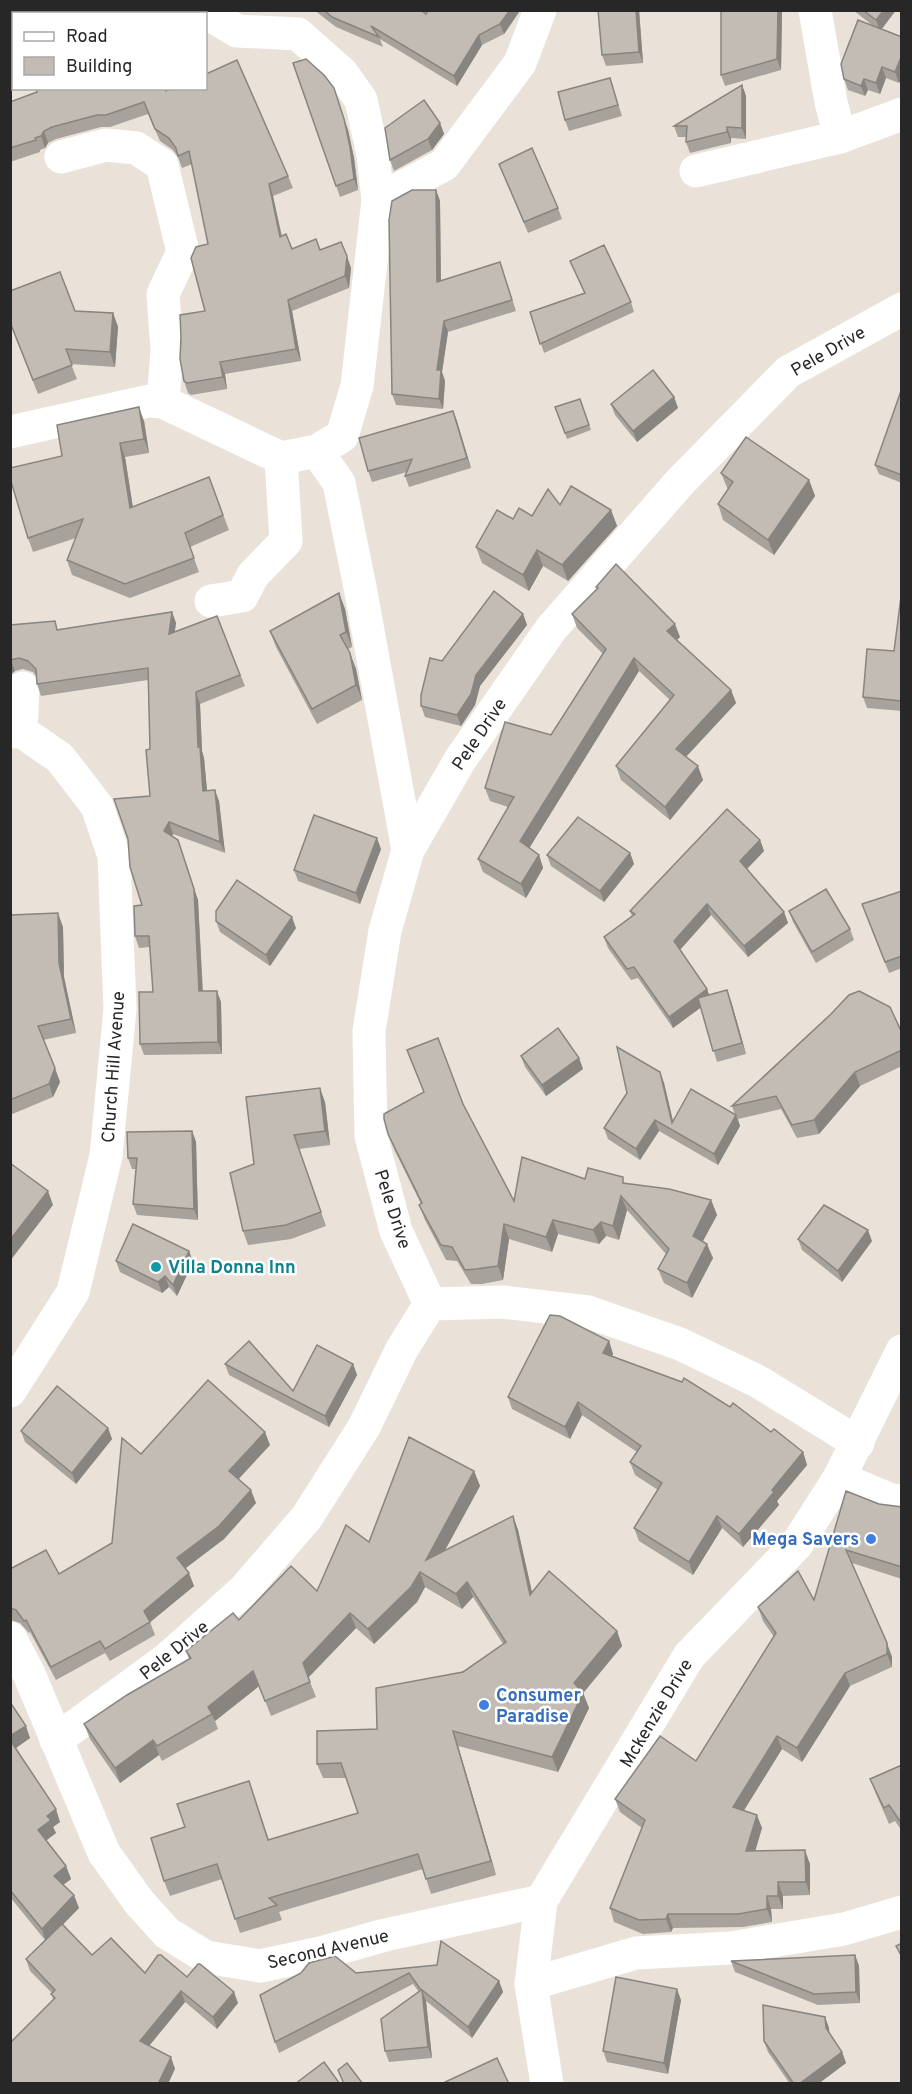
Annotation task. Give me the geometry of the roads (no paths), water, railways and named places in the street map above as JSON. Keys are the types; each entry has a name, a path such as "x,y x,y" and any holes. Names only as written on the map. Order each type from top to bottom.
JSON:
{"street":[{"path":"378,200 444,165 520,63 540,10"},
{"path":"814,10 840,137"},
{"path":"10,432 48,412 86,414 149,401 163,402 280,458 317,452 342,436 357,386 378,200 373,155 361,100 342,73 298,34 237,32 207,13"},
{"path":"696,171 840,137 902,114"},
{"path":"61,157 106,146 126,147 136,148 162,165 183,252 163,294 167,350 163,402"},
{"name":"Pele Drive","path":"56,1740 167,1659 244,1590 307,1517 364,1428 402,1349 430,1304 396,1230 371,1136 369,1031 385,931 408,850 460,760 551,629 681,481 788,372 902,309"},
{"path":"317,452 339,483 408,850"},
{"path":"211,601 242,596 253,575 286,540 280,458"},
{"path":"16,731 23,688"},
{"name":"Church Hill Avenue","path":"10,1391 73,1292 106,1156 120,1009 114,856 97,806 60,758 16,731"},
{"path":"430,1304 503,1302 588,1312 700,1353 759,1382 858,1443"},
{"name":"Mckenzie Drive","path":"547,2084 531,1984 541,1901 689,1656 797,1544 839,1478 902,1351"},
{"path":"839,1478 891,1500 902,1501"},
{"name":"Second Avenue","path":"10,1638 29,1674 111,1863 139,1902 166,1933 206,1956 260,1966 321,1953 386,1935 541,1901"},
{"path":"531,1984 636,1953 731,1948 844,1929 902,1912"}],"place":[{"name":"Villa Donna Inn","path":"156,1267"},
{"name":"Mega Savers","path":"871,1539"},
{"name":"Consumer Paradise","path":"484,1705"}]}
